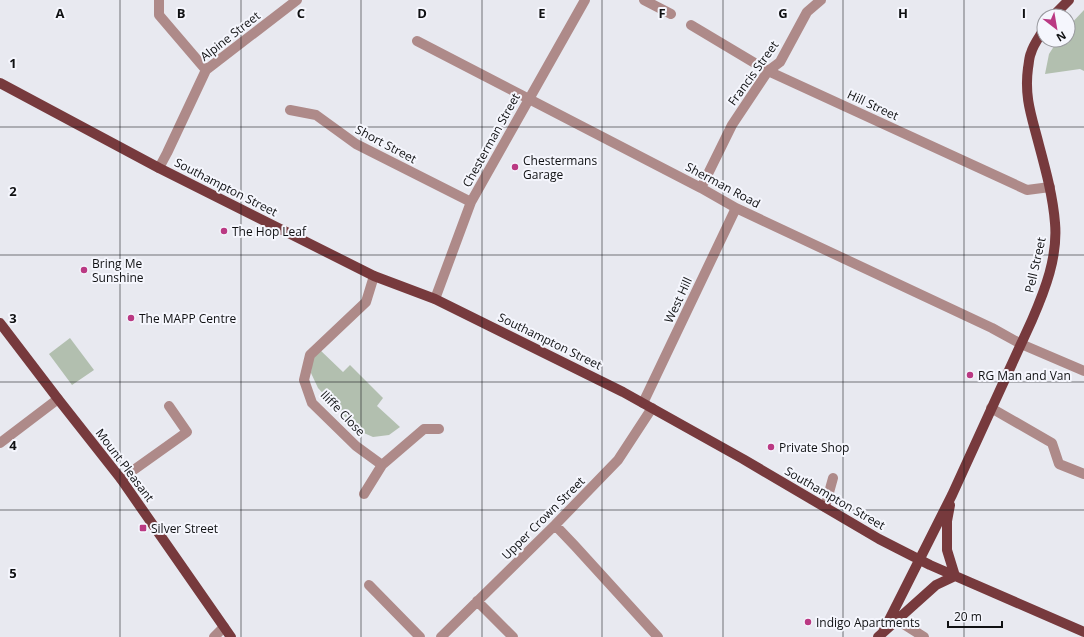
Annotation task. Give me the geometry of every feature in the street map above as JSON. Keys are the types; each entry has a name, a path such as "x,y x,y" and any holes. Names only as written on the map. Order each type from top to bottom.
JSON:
{"main road":[{"path":"1060,8 1068,0"},
{"name":"Pell Street","path":"881,634 952,495 1021,344 1043,294 1054,254 1056,238 1050,187 1030,112 1026,84 1031,53 1036,44"},
{"name":"Southampton Street","path":"0,83 159,168 374,276 435,299 648,405 879,539 919,560 1084,632"},
{"name":"Mount Pleasant","path":"0,323 120,479 224,628"},
{"name":"Pell Street","path":"952,495 947,521 947,550 955,576"},
{"path":"881,634 936,585 955,576"},
{"path":"224,628 231,637"}],"street":[{"path":"159,0 159,15 206,70"},
{"name":"Alpine Street","path":"159,168 206,70 297,0"},
{"name":"Chesterman Street","path":"435,299 471,202 585,0"},
{"path":"644,0 671,14"},
{"name":"Francis Street","path":"701,188 732,125 768,71 780,62 807,12 821,0"},
{"name":"Hill Street","path":"691,25 768,71 1027,190 1050,187"},
{"name":"Sherman Road","path":"417,41 701,188 736,208 992,328 1021,344 1084,371"},
{"name":"Short Street","path":"290,110 316,115 356,144 471,202"},
{"name":"West Hill","path":"648,405 736,208"},
{"name":"Iliffe Close","path":"374,276 366,302 310,355 304,380 312,403 356,446 382,465"},
{"path":"0,443 58,399"},
{"name":"Upper Crown Street","path":"441,637 555,525 618,460 648,405"},
{"path":"120,479 188,432 169,406"},
{"path":"991,408 1052,443 1059,464 1084,474"},
{"path":"364,494 382,465 424,429 439,429"},
{"path":"825,507 833,478"},
{"path":"555,525 658,637"},
{"path":"370,585 420,637"},
{"path":"477,601 513,637"},
{"path":"898,618 905,625 924,637"},
{"path":"214,637 224,628"}],"green space":[{"path":"1084,10 1084,71 1080,69 1045,74 1049,54 1053,48 1076,48 1076,18"},
{"path":"70,338 94,370 72,385 49,354"},
{"path":"319,349 343,372 350,365 383,398 377,406 400,427 389,435 373,437 357,430 318,388 311,373 312,360"}],"place":[{"name":"Chestermans Garage","path":"515,167"},
{"name":"The Hop Leaf","path":"224,231"},
{"name":"Bring Me Sunshine","path":"84,270"},
{"name":"The MAPP Centre","path":"131,318"},
{"name":"RG Man and Van","path":"970,375"},
{"name":"Private Shop","path":"771,447"},
{"name":"Silver Street","path":"143,528"},
{"name":"Indigo Apartments","path":"808,622"}]}
